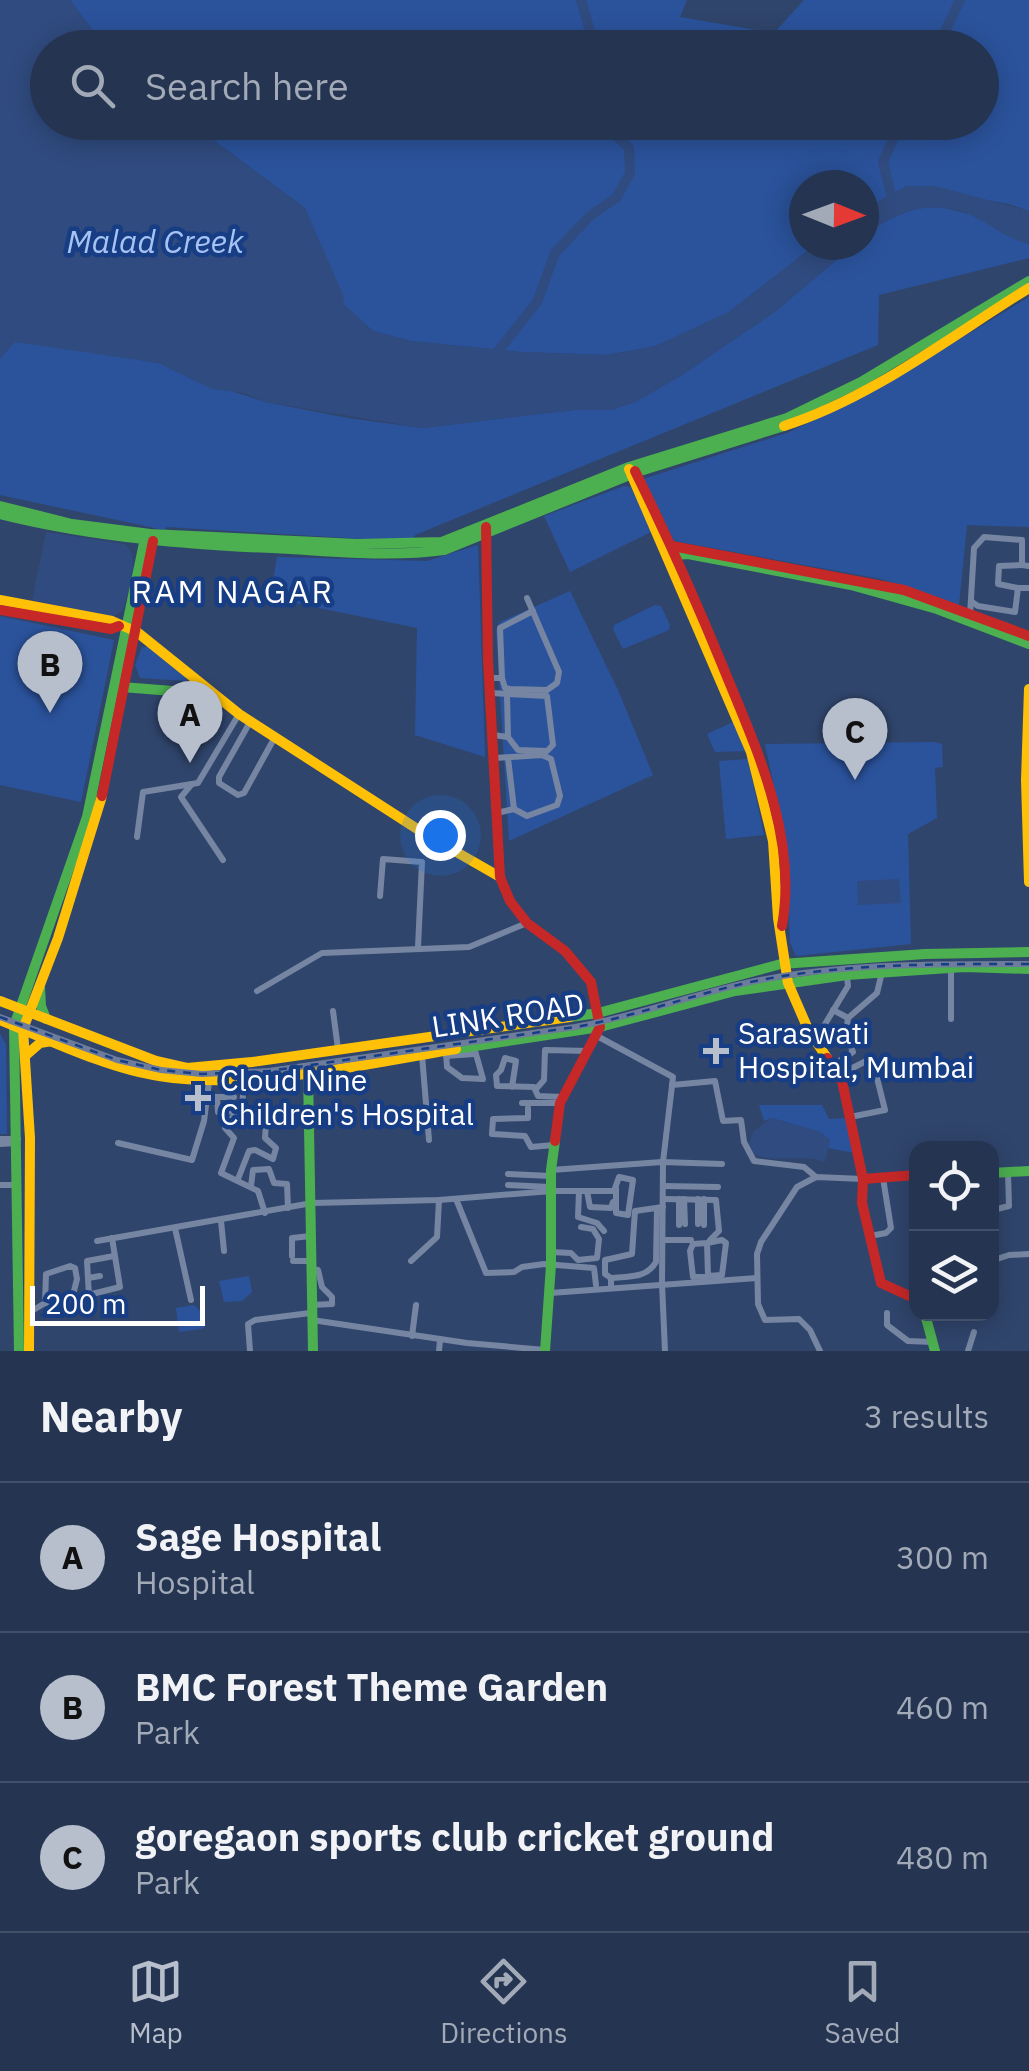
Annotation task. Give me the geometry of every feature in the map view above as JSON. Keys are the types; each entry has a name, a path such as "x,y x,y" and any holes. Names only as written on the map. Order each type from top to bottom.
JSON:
{"street":[{"path":"0,514 77,532 149,539 417,545 442,542 787,418 861,382 1029,284"},
{"path":"632,471 671,551 773,799 784,873 782,926 792,1000 836,1070 863,1178 862,1203 881,1283 909,1294"},
{"path":"0,506 149,539"},
{"path":"487,529 496,678 510,689 547,690 557,683 559,672 527,598"},
{"path":"969,618 974,548 984,537 1022,540 1026,566 999,566 998,584 1029,588"},
{"path":"29,1351 24,1237 8,1144 18,1027 98,818 128,629 149,539"},
{"path":"671,551 871,586 1029,636"},
{"path":"972,602 1015,612 1018,588"},
{"path":"0,600 112,621 128,629 239,714 425,834 500,877"},
{"path":"0,610 128,629"},
{"path":"310,1313 412,1336 546,1350 554,1146 562,1100 598,1032 598,1014 591,982 566,951 526,922 510,901 500,877 490,693 496,678 500,628 534,610"},
{"path":"969,618 1029,644"},
{"path":"120,687 210,694"},
{"path":"1029,688 1029,882"},
{"path":"490,693 547,696 553,745 547,751 518,750 508,737 507,694"},
{"path":"222,860 182,796 198,783 239,714"},
{"path":"251,720 219,783 238,795 244,794 275,736"},
{"path":"493,736 508,737"},
{"path":"494,758 542,755 551,759 560,796 557,805 527,816 514,810 496,813"},
{"path":"508,758 514,810"},
{"path":"332,786 333,773"},
{"path":"138,837 143,792 184,783 192,785"},
{"path":"380,896 383,859 422,862 418,948"},
{"path":"257,992 322,953 469,947 526,922"},
{"path":"789,963 1029,952"},
{"name":"LINK ROAD","path":"0,1001 156,1061 187,1068 598,1014 716,979 789,963"},
{"path":"951,968 951,1019"},
{"name":"LINK ROAD","path":"0,1020 155,1076 209,1082 474,1051 598,1032 734,990 882,972 1029,969"},
{"path":"836,1070 853,1052 846,1034 848,1018 873,998 882,972"},
{"path":"816,1040 848,986 847,975"},
{"path":"35,985 46,1019"},
{"path":"833,1010 848,1018"},
{"path":"333,1011 338,1050"},
{"path":"18,1027 25,1056 30,1138 18,1351"},
{"path":"598,1032 673,1076 656,1262 645,1275 645,1285"},
{"path":"25,1056 40,1043 53,1041"},
{"path":"386,1044 387,1060"},
{"path":"536,1089 544,1080 544,1050 588,1050"},
{"path":"446,1054 448,1067 462,1078 483,1079 474,1051"},
{"path":"422,1055 429,1140"},
{"path":"512,1087 516,1061 505,1058 495,1084 512,1087 536,1089"},
{"path":"836,1070 872,1058 885,1110 850,1117"},
{"path":"308,1072 313,1351"},
{"path":"217,1097 218,1112 242,1111 245,1079"},
{"path":"672,1085 715,1081 722,1121 740,1120 744,1142 754,1161 804,1168 816,1178"},
{"path":"118,1143 192,1160 204,1121 209,1082"},
{"path":"536,1089 538,1096 562,1100"},
{"path":"207,1097 234,1097"},
{"path":"554,1146 531,1147 525,1136 492,1134 494,1119 528,1118 525,1105 562,1100"},
{"path":"238,1178 249,1151 273,1159 276,1148 265,1138 266,1124 235,1114 225,1128 234,1138 222,1173 238,1178 261,1195 265,1213"},
{"path":"97,1241 312,1204 456,1199 663,1162 722,1164"},
{"path":"251,1186 254,1170 268,1170 274,1183 287,1184 288,1208"},
{"path":"999,1173 1029,1171"},
{"path":"999,1208 1009,1206 1008,1173"},
{"path":"508,1174 583,1191 614,1186"},
{"path":"820,1351 810,1330 799,1320 764,1320 756,1278 761,1242 797,1187 816,1178 909,1176"},
{"path":"583,1191 588,1205 610,1208 614,1186 619,1177 633,1180 628,1215 616,1213 614,1186"},
{"path":"870,1236 891,1228 883,1178"},
{"path":"508,1185 551,1181"},
{"path":"0,1186 18,1185"},
{"path":"663,1186 718,1188"},
{"path":"583,1191 578,1217 597,1223 604,1231"},
{"path":"645,1275 606,1278 605,1260 633,1252 635,1211 681,1198 701,1198 716,1200 719,1231 711,1240 695,1243 690,1251 692,1276 756,1278"},
{"path":"681,1198 682,1224"},
{"path":"701,1198 701,1224"},
{"path":"456,1199 486,1273 514,1272 544,1264 594,1268 596,1285"},
{"path":"410,1261 436,1237 439,1200"},
{"path":"661,1205 665,1351"},
{"path":"221,1221 224,1251"},
{"path":"551,1252 571,1252 578,1260 597,1258 599,1239 592,1230 580,1227"},
{"path":"174,1228 191,1300"},
{"path":"250,1351 248,1324 310,1313 330,1305 332,1296 322,1287 318,1270 292,1258 292,1238 311,1236"},
{"path":"30,1312 45,1303 120,1287 112,1238"},
{"path":"550,1293 722,1275 726,1243 722,1240 662,1240"},
{"path":"699,1241 708,1278"},
{"path":"999,1258 1029,1254"},
{"path":"89,1296 87,1261 114,1256"},
{"path":"45,1303 46,1274 70,1266 75,1268 76,1279 72,1300"},
{"path":"88,1278 100,1276"},
{"path":"611,1278 612,1288"},
{"path":"412,1336 416,1305"},
{"path":"886,1312 887,1325 899,1337 935,1346"},
{"path":"927,1321 935,1346"},
{"path":"968,1351 974,1332"},
{"path":"439,1351 440,1340"}],"shaded area":[{"path":"70,0 687,0 680,17 756,30 92,30"},
{"path":"804,0 1029,0 1029,211 907,186 879,201 879,170 789,170 789,260 796,260 729,312 656,346 607,355 520,352 411,341 373,331 343,304 305,208 213,140 999,140 999,30 777,30"},
{"path":"932,205 969,214 1029,244 1029,258 879,295 878,345 415,535 411,542 167,527 164,530 0,495 0,338 159,363 212,389 348,418 422,428 574,410 611,410 635,402 682,375 776,311 836,260 879,260 879,226"},
{"path":"1029,297 1029,527 967,525 959,605 881,579 674,541 643,479 787,433 871,393"},
{"path":"624,486 631,487 653,531 570,572 544,516"},
{"path":"478,545 485,757 415,735 417,628 270,598 277,557 427,561"},
{"path":"570,591 618,690 653,775 509,841 496,630 500,622"},
{"path":"655,605 661,606 669,630 623,649 614,625"},
{"path":"0,616 114,640 81,802 0,785"},
{"path":"142,647 149,647 186,676 187,681 140,678 135,665"},
{"path":"733,722 745,751 715,752 707,734"},
{"path":"765,744 942,744 943,767 935,768 937,818 908,834 911,944 796,956 790,943 785,838"},
{"path":"748,759 764,835 726,839 719,761"},
{"path":"0,1033 6,1045 7,1134 0,1134"},
{"path":"759,1105 822,1105 829,1119 848,1118 855,1153 828,1148 830,1140 820,1132 772,1118 764,1121"},
{"path":"249,1276 252,1292 242,1301 224,1302 219,1281"},
{"path":"194,1305 203,1314 206,1325 179,1332 176,1308"}],"water":[{"name":"Malad Creek","path":"0,0 70,0 92,30 30,30 30,140 213,140 305,208 344,297 343,304 373,331 411,341 520,352 607,355 656,346 729,312 796,260 836,260 776,311 682,375 635,402 611,410 574,410 422,428 265,402 244,393 212,389 159,363 15,342 0,359"},
{"path":"907,186 935,186 1029,211 1029,244 973,216 944,208 916,210 879,225 879,201"},
{"path":"46,532 124,544 130,550 131,584 123,611 111,617 32,600"},
{"path":"899,879 901,903 858,905 857,881"},
{"path":"771,1118 820,1132 830,1140 825,1162 754,1154 749,1144 753,1132"}],"waterway":[{"path":"581,0 590,30"},
{"path":"946,30 960,0"},
{"path":"498,351 537,302 555,253 590,216 616,198 630,173 629,148 621,140"},
{"path":"891,194 883,162 893,140"}],"railway":[{"path":"0,1017 117,1060 161,1070 202,1074 269,1071 575,1027 781,976 887,966 1029,964"}],"traffic: fast":[{"path":"0,506 72,524 150,534 357,544 442,542 629,467 787,418 861,382 1029,281"},
{"path":"0,514 108,535 180,542 367,553 444,550 637,472 784,426"},
{"path":"19,1351 14,1026 87,817 145,538"},
{"path":"675,555 688,554 851,585 937,609 1029,644"},
{"path":"122,687 210,694"},
{"path":"570,1017 781,964 925,954 1029,952"},
{"path":"456,1049 600,1027 735,991 847,975 964,967 1029,969"},
{"path":"40,987 46,1019"},
{"path":"308,1072 313,1351"},
{"path":"545,1351 555,1141"},
{"path":"999,1173 1029,1171"},
{"path":"927,1321 935,1351"}],"traffic: slow":[{"path":"784,426 880,383 1029,288"},
{"path":"629,469 751,752 773,841 778,918 788,983 808,1029 827,1058"},
{"path":"0,600 112,621 137,632 239,714 425,834 500,877"},
{"path":"1029,689 1029,882"},
{"path":"29,1351 30,1138 23,1029 58,938 102,796"},
{"path":"0,1001 156,1061 187,1068 570,1017"},
{"path":"0,1020 120,1067 195,1080 308,1074 456,1049"},
{"path":"25,1056 40,1043 52,1041"}],"traffic: jam":[{"path":"635,471 713,642 771,793 784,859 782,926"},
{"path":"486,527 488,661 500,877 510,901 527,923 565,951 591,982 600,1027 560,1103 555,1141"},
{"path":"102,796 153,541"},
{"path":"672,546 904,590 1029,636"},
{"path":"0,610 111,629 119,626"},
{"path":"827,1058 842,1081 863,1179 862,1203 881,1283 909,1296"},
{"path":"863,1179 909,1176"}],"place":[{"name":"BMC Forest Theme Garden","path":"50,713"},
{"name":"Sage Hospital","path":"190,763"},
{"name":"goregaon sports club cricket ground","path":"855,780"},
{"name":"Saraswati Hospital, Mumbai","path":"716,1051"},
{"name":"Cloud Nine Children's Hospital","path":"198,1098"}],"district":[{"name":"RAM NAGAR","path":"233,592"}]}
